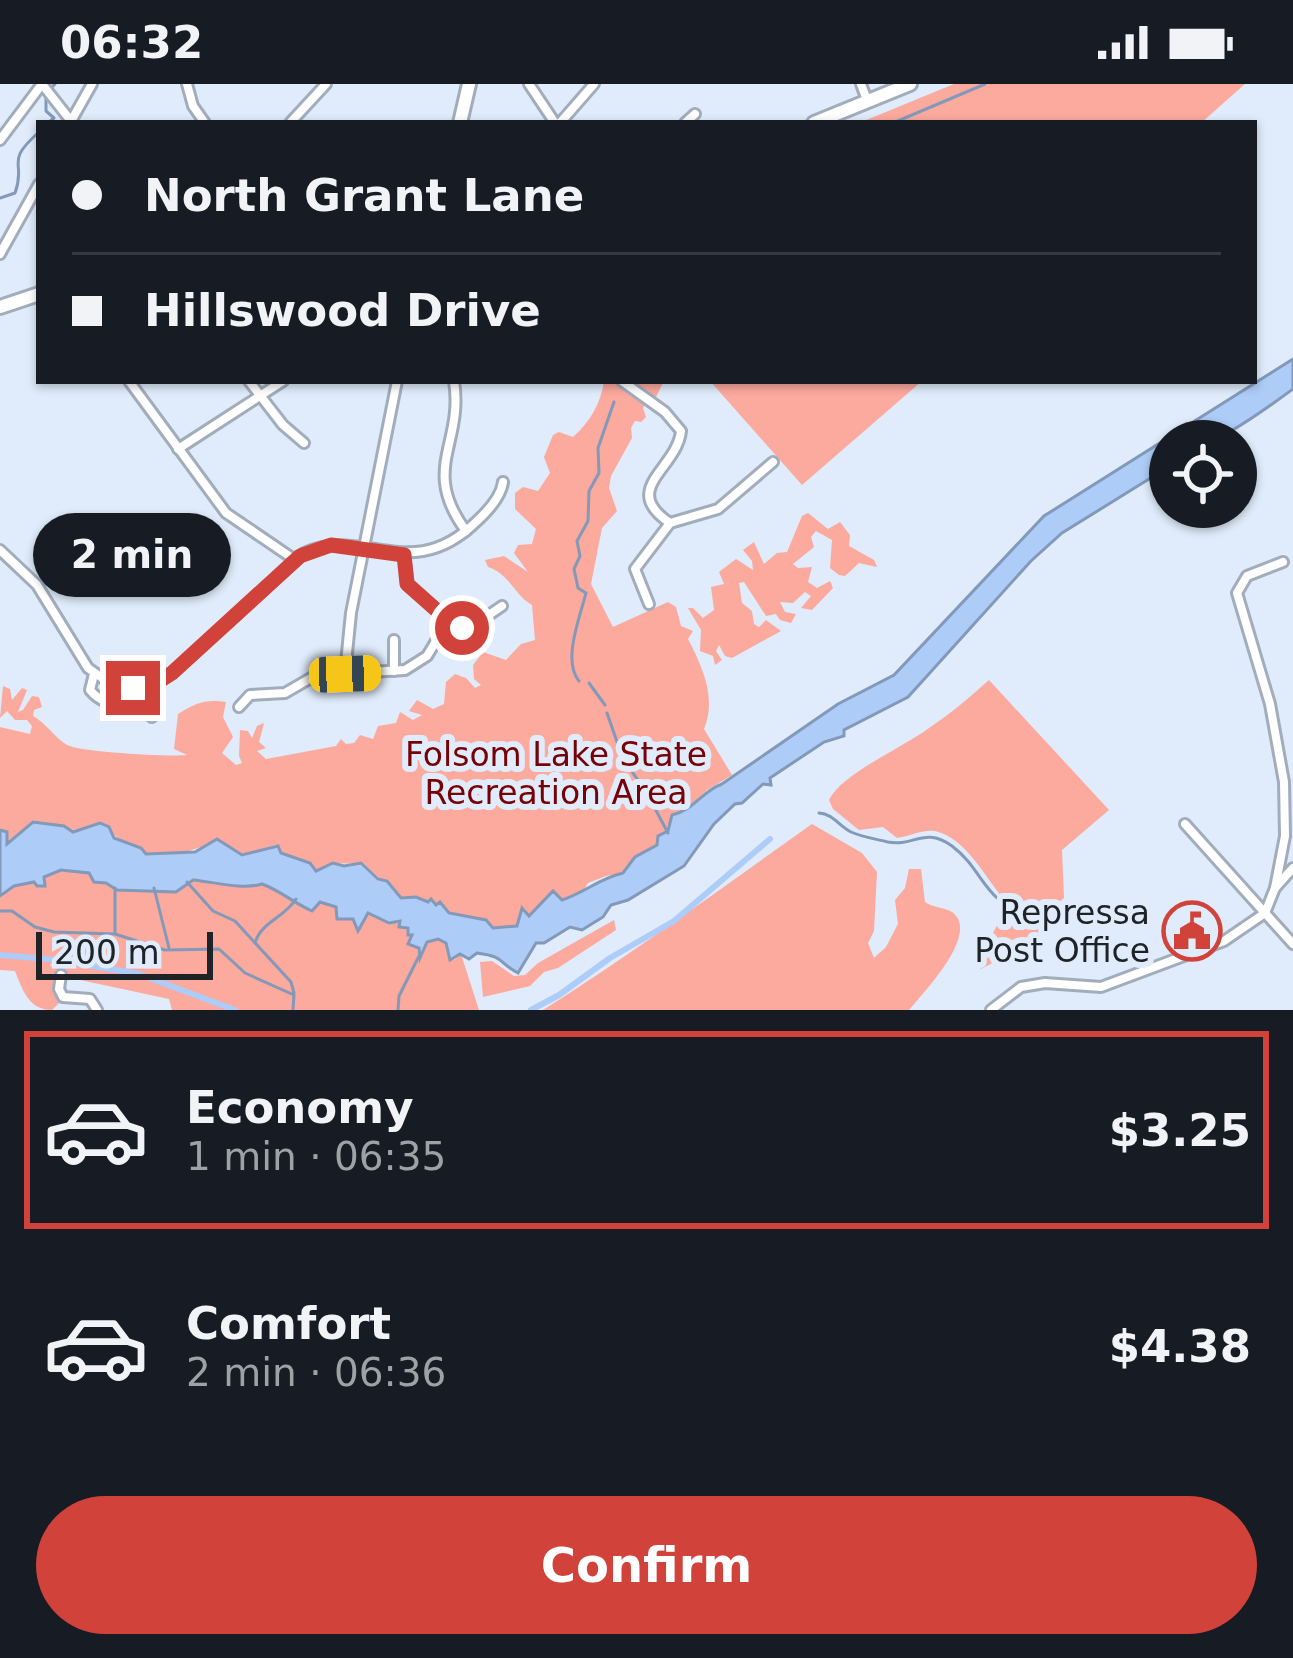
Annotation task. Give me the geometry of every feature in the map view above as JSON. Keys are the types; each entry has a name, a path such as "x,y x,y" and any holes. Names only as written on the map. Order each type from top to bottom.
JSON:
{"main road":[{"path":"461,120 469,84"},
{"path":"821,120 910,84"},
{"path":"0,307 36,295"}],"street":[{"path":"0,140 42,84 69,120"},
{"path":"72,120 92,84"},
{"path":"187,84 203,120"},
{"path":"293,120 326,84"},
{"path":"530,84 555,120"},
{"path":"560,120 595,84"},
{"path":"861,84 868,101"},
{"path":"688,120 695,114"},
{"path":"0,254 36,189"},
{"path":"131,384 226,513 296,560"},
{"path":"252,384 283,425 304,443"},
{"path":"178,448 279,384"},
{"path":"345,674 349,629 396,384"},
{"path":"454,384 456,407 444,488 466,531"},
{"path":"626,384 681,431 649,495 655,512 670,523"},
{"path":"649,604 635,569 670,523 718,509 773,462"},
{"path":"0,550 30,575 94,674 133,688 165,678 296,560 326,546 404,555 439,546 466,531 500,495 503,482"},
{"path":"239,707 250,695 285,693 316,675 394,671 412,667 427,656 449,627 452,615 442,615 407,584 404,555"},
{"path":"991,1010 1021,987 1045,983 1101,987 1224,940 1265,913 1285,836 1284,782 1270,704 1237,593 1247,575 1283,562"},
{"path":"449,627 470,628 502,607"},
{"path":"394,640 394,671"},
{"path":"94,674 90,690 97,699 146,711 152,717"},
{"path":"1185,824 1293,944"},
{"path":"1275,888 1293,868"},
{"path":"61,975 63,997 92,1000 97,1010"},
{"path":"86,998 88,984"}],"green space":[{"path":"954,84 1245,84 1204,120 866,120"},
{"name":"Folsom Lake State Recreation Area","path":"603,384 662,384 656,397 650,394 643,408 646,417 635,421 632,438 611,476 609,488 617,511 602,528 591,584 613,627 668,602 676,607 681,626 693,631 688,639 706,682 709,706 704,729 732,775 682,813 672,815 657,845 623,873 588,883 582,893 561,900 553,891 529,917 524,910 516,926 493,928 486,920 449,913 431,899 428,903 422,898 401,898 364,864 333,863 316,871 310,863 281,853 276,845 242,855 217,839 161,856 132,847 97,823 73,830 33,822 5,843 6,832 0,830 0,727 30,734 32,726 27,720 15,720 7,711 0,718 3,686 10,689 12,700 22,688 27,690 18,712 32,696 39,697 42,707 33,716 67,745 125,753 187,755 174,749 178,714 202,702 226,702 223,717 233,737 222,753 236,765 242,763 240,730 248,731 252,738 264,723 259,742 266,748 257,751 266,759 336,746 341,739 354,743 360,735 373,739 378,726 396,723 400,712 413,720 422,715 409,711 417,700 433,709 444,704 446,682 455,674 475,688 481,685 474,679 473,665 483,652 506,660 521,644 535,640 532,605 485,560 504,556 528,572 514,553 518,545 532,544 536,529 515,509 515,493 523,487 538,491 550,473 544,457 553,435 573,437 597,404"},
{"path":"713,384 919,384 802,485"},
{"path":"808,513 828,529 840,522 850,535 849,546 874,560 877,567 859,563 845,576 839,575 830,568 832,540 816,531 811,537 814,547 793,564 812,567 808,582 817,588 830,581 833,588 812,610 801,608 811,596 805,592 793,603 780,602 785,612 796,614 791,623 776,614 766,616 744,582 739,583 742,603 752,611 754,624 759,627 766,620 781,631 732,658 719,645 716,651 722,660 715,665 713,656 700,651 701,630 688,608 703,618 714,610 711,587 724,584 719,572 736,559 753,570 743,550 754,542 764,564 777,553 787,552 802,516"},
{"path":"989,680 1109,810 1062,850 1064,898 1040,917 1044,928 1027,945 981,969 977,961 1011,901 1003,898 965,849 935,831 897,838 883,827 859,830 829,800 846,780 937,723"},
{"path":"812,824 862,853 877,872 874,931 868,943 874,958 898,924 895,900 905,888 909,869 921,869 925,902 952,912 959,922 960,934 947,962 909,1010 543,1010 645,942"},
{"path":"60,870 86,872 106,885 128,889 178,891 195,880 262,884 312,911 321,902 337,907 336,916 352,919 357,931 369,913 388,922 400,921 412,934 408,943 419,948 418,956 435,940 445,941 454,960 461,954 479,1010 172,1010 169,999 57,975 59,1003 52,1010 38,1007 15,971 0,970 0,896 14,886 45,885 43,877"},
{"path":"614,920 616,930 544,972 530,986 483,997 480,962 492,961 514,976 525,975"}],"water":[{"path":"1293,359 1293,389 1251,419 1196,420 1253,384"},
{"path":"1149,450 1149,479 1062,533 1031,561 908,697 844,730 844,736 824,742 770,778 771,785 763,784 735,804 684,866 628,900 611,905 603,917 582,930 570,927 536,943 518,973 497,958 477,953 469,959 460,954 450,960 446,943 438,939 427,942 420,958 419,948 408,944 412,935 408,928 399,927 400,921 389,923 368,913 358,931 353,919 337,919 336,907 320,902 312,911 262,884 193,880 176,892 117,890 94,882 89,873 61,870 44,877 45,886 34,882 14,886 0,896 0,830 7,832 7,844 33,822 64,826 73,832 100,823 109,827 114,838 146,854 195,852 217,839 242,855 278,846 281,853 310,863 316,871 333,863 361,863 401,898 431,899 449,913 486,920 493,928 517,926 522,908 529,916 553,891 562,900 623,873 635,857 657,845 672,815 838,704 894,675 1044,516"}],"waterway":[{"path":"900,120 985,84"},
{"path":"46,98 52,120"},
{"path":"0,198 15,193 19,157 36,135"},
{"path":"579,681 572,651 586,593 578,588 574,569 580,556 577,541 588,521 589,491 599,473 598,448 614,402"},
{"path":"589,683 605,705"},
{"path":"607,713 623,759 650,797"},
{"path":"652,803 668,833"},
{"path":"819,813 864,837 888,842 942,840 963,855 1002,902 1028,913"},
{"path":"531,1010 674,921 770,839"},
{"path":"187,882 213,911 235,921 291,982 294,993"},
{"path":"115,888 115,933"},
{"path":"154,888 169,948"},
{"path":"255,943 262,930 296,899"},
{"path":"0,911 12,911 35,927 54,932 115,934 165,950 219,949 245,973 294,995 293,1009"},
{"path":"0,955 139,974 235,1010"},
{"path":"398,1010 399,996 419,956"}],"place":[{"name":"Repressa Post Office","path":"1192,931"}],"route":[{"path":"133,688 165,678 300,556 326,546 404,555 407,584 442,615 452,615 454,625 462,628"}]}
